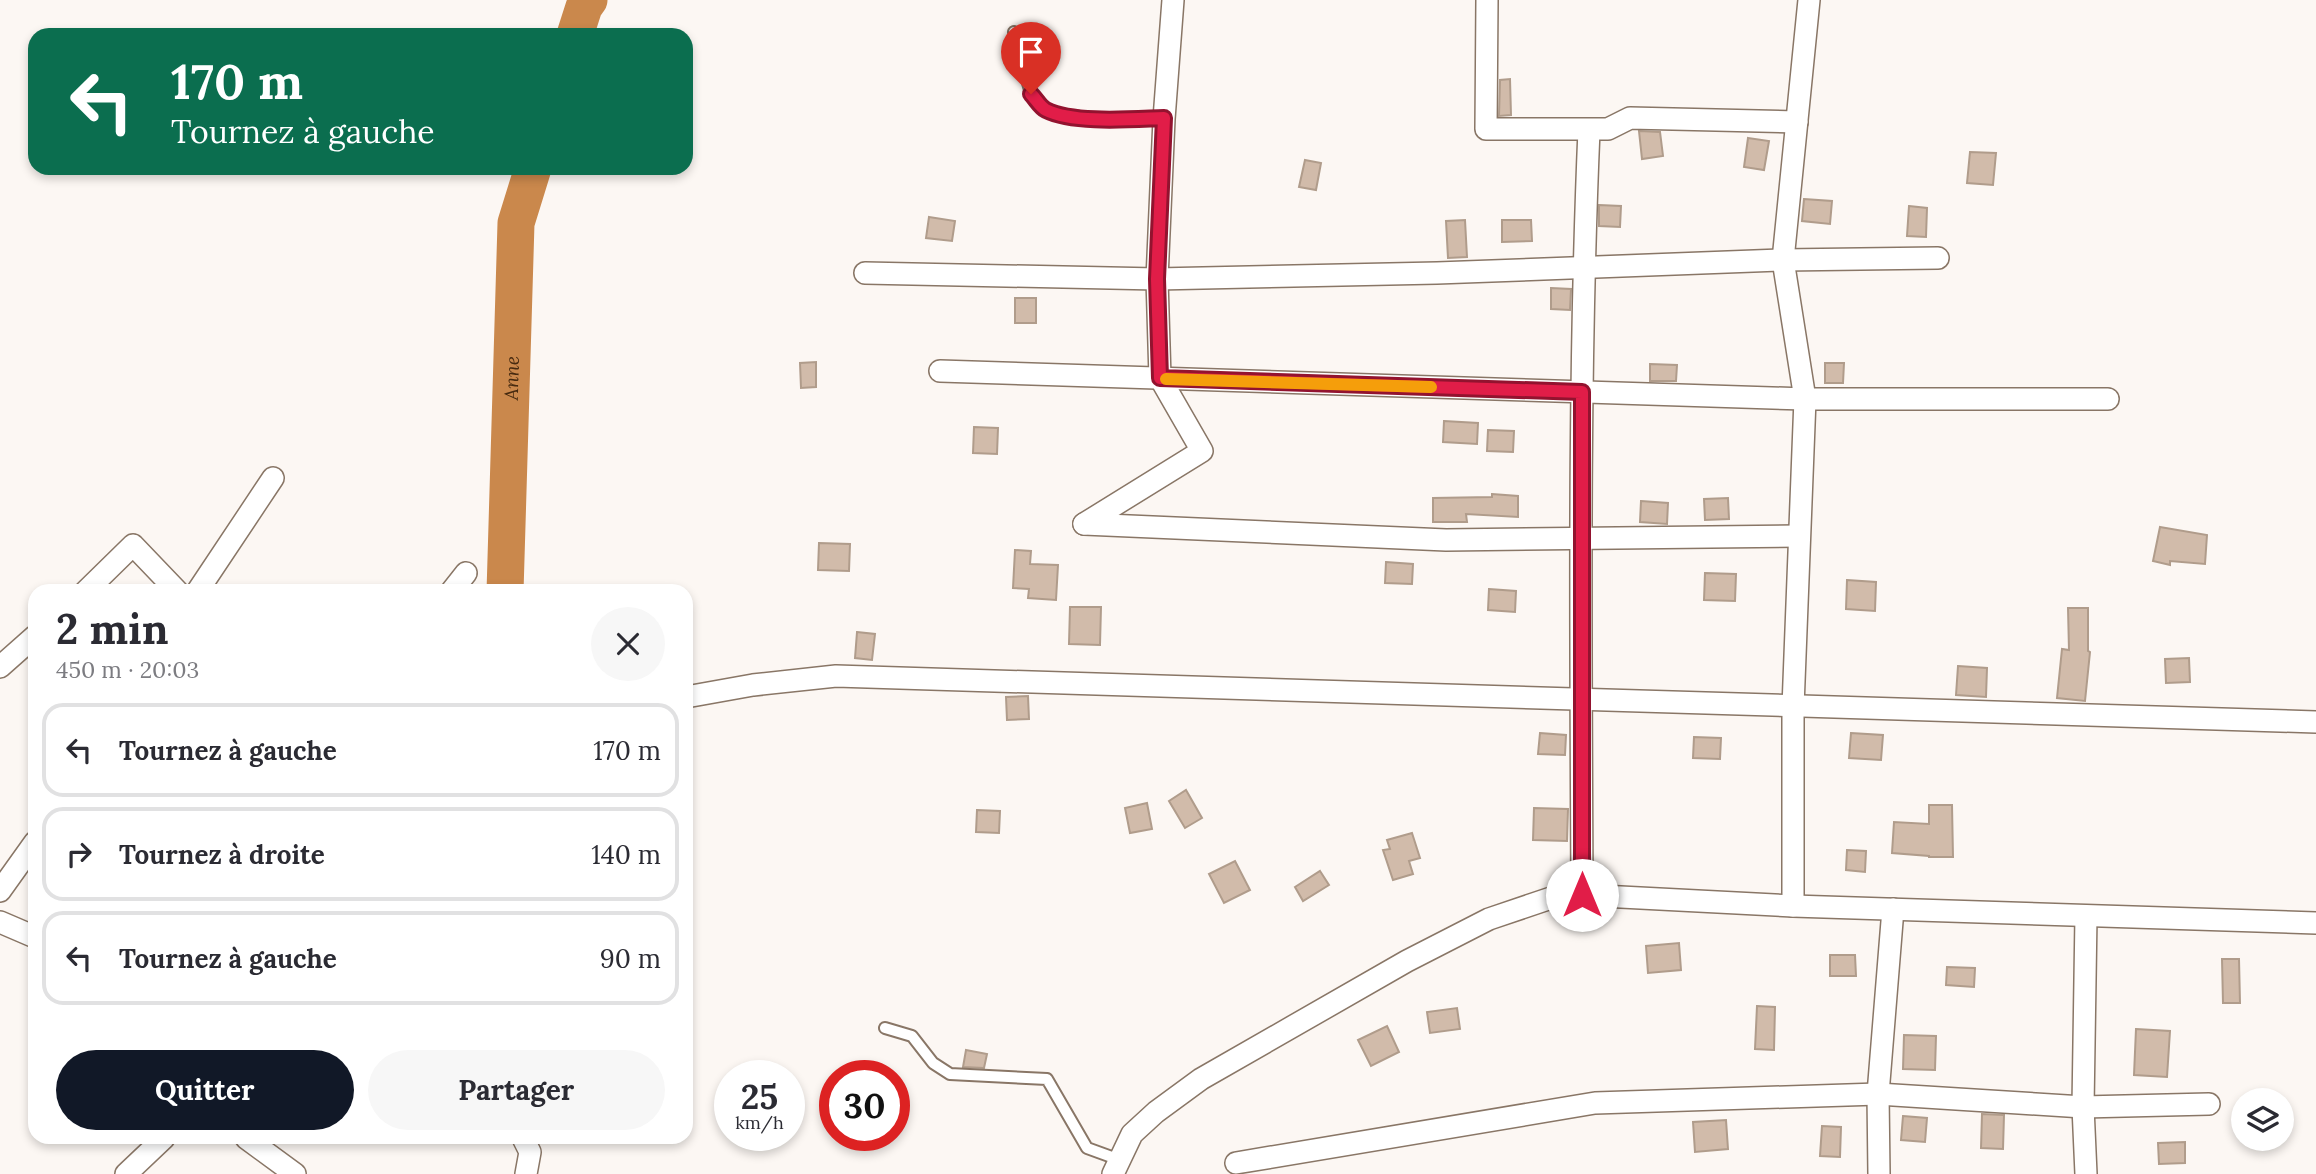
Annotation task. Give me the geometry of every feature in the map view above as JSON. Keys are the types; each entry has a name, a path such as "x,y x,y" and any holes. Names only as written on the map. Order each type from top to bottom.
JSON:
{"street":[{"path":"1173,0 1164,118 1157,279 1160,378 1202,450 1084,524 1446,540 1799,536"},
{"path":"1487,0 1486,128 1608,129 1630,118 1797,122"},
{"path":"1793,906 1793,707 1805,399 1783,260 1809,0"},
{"path":"1582,895 1582,392 1588,130"},
{"path":"865,273 1157,279 1783,260 1938,258"},
{"path":"940,371 1805,399 2108,400"},
{"path":"202,584 273,478"},
{"path":"93,584 133,545 170,584"},
{"path":"457,584 466,573"},
{"path":"0,667 28,642"},
{"path":"693,696 753,685 836,676 2316,722"},
{"path":"0,891 28,852"},
{"path":"1117,1167 1132,1134 1156,1112 1201,1079 1408,961 1489,919 1563,894 1793,906 2316,923"},
{"path":"1879,1174 1878,1094 1893,909"},
{"path":"2086,916 2083,1107 2086,1174"},
{"path":"0,922 28,934"},
{"path":"1236,1163 1595,1103 1878,1094 2083,1107 2209,1104"},
{"path":"126,1174 158,1144"},
{"path":"254,1144 295,1174"},
{"path":"526,1144 530,1152 526,1174"}],"lane":[{"path":"1013,33 1031,94 1044,109 1063,115 1099,119 1164,118"},
{"path":"886,1027 912,1036 933,1063 950,1074 1047,1079 1087,1148 1117,1167"}],"building":[{"path":"1510,79 1511,115 1499,116 1500,80"},
{"path":"1639,131 1660,132 1663,156 1642,159"},
{"path":"1748,138 1769,141 1764,170 1744,167"},
{"path":"1970,152 1996,153 1993,185 1967,183"},
{"path":"1305,160 1321,163 1316,190 1299,187"},
{"path":"1804,199 1832,201 1830,224 1802,221"},
{"path":"1599,205 1621,206 1620,227 1599,226"},
{"path":"1909,206 1927,208 1926,237 1907,236"},
{"path":"929,217 955,221 952,241 926,238"},
{"path":"1465,220 1467,257 1448,258 1446,221"},
{"path":"1502,220 1531,220 1532,241 1502,242"},
{"path":"1551,288 1571,289 1570,310 1551,309"},
{"path":"1015,298 1036,298 1036,323 1015,323"},
{"path":"816,362 816,387 801,388 800,363"},
{"path":"1825,363 1844,363 1843,383 1825,383"},
{"path":"1650,364 1677,365 1676,381 1650,381"},
{"path":"1444,421 1478,423 1477,444 1443,442"},
{"path":"974,427 998,428 997,454 973,453"},
{"path":"1488,430 1514,431 1513,452 1487,451"},
{"path":"1492,494 1518,496 1518,517 1466,514 1467,522 1433,522 1433,498 1492,497"},
{"path":"1728,498 1729,519 1705,520 1704,499"},
{"path":"1641,501 1668,503 1667,524 1640,522"},
{"path":"2160,527 2207,535 2205,564 2170,561 2170,565 2153,561"},
{"path":"819,543 850,544 849,571 818,570"},
{"path":"1015,550 1031,551 1030,564 1058,565 1056,600 1028,598 1029,589 1013,588"},
{"path":"1386,562 1413,564 1412,584 1385,583"},
{"path":"1705,573 1736,574 1735,601 1704,600"},
{"path":"1847,580 1876,582 1875,611 1846,609"},
{"path":"1489,589 1516,591 1515,612 1488,610"},
{"path":"1070,607 1101,607 1100,645 1069,644"},
{"path":"2068,608 2088,608 2090,652 2085,701 2057,698 2062,649 2069,650"},
{"path":"857,632 875,634 872,660 855,658"},
{"path":"2189,658 2190,682 2166,683 2165,659"},
{"path":"1958,666 1987,668 1986,697 1956,695"},
{"path":"1028,696 1029,719 1007,720 1006,697"},
{"path":"1540,733 1566,735 1565,755 1538,754"},
{"path":"1851,733 1883,735 1881,760 1849,758"},
{"path":"1694,737 1721,738 1720,759 1693,758"},
{"path":"1186,790 1202,818 1185,828 1169,801"},
{"path":"1147,803 1152,829 1130,833 1125,808"},
{"path":"1929,805 1952,805 1953,857 1892,853 1894,822 1929,824"},
{"path":"1534,808 1568,809 1567,841 1533,840"},
{"path":"977,810 1000,811 999,833 976,832"},
{"path":"1412,833 1420,858 1409,861 1413,874 1393,880 1383,850 1390,849 1387,840"},
{"path":"1847,850 1866,851 1865,872 1846,870"},
{"path":"1235,861 1250,890 1224,903 1209,874"},
{"path":"1320,871 1329,885 1303,901 1295,887"},
{"path":"1679,943 1681,970 1648,973 1646,946"},
{"path":"1830,955 1855,955 1856,976 1830,976"},
{"path":"2222,959 2239,959 2240,1003 2223,1003"},
{"path":"1947,967 1975,968 1974,987 1946,985"},
{"path":"1757,1006 1775,1007 1774,1050 1755,1049"},
{"path":"1457,1008 1460,1029 1430,1033 1427,1012"},
{"path":"1387,1026 1399,1052 1371,1066 1358,1040"},
{"path":"2136,1029 2170,1031 2167,1077 2134,1075"},
{"path":"1904,1035 1936,1036 1935,1070 1903,1069"},
{"path":"966,1050 987,1054 984,1068 963,1067"},
{"path":"1982,1114 2004,1115 2003,1149 1981,1148"},
{"path":"1903,1116 1927,1118 1925,1142 1901,1140"},
{"path":"1726,1120 1728,1149 1695,1152 1693,1122"},
{"path":"1822,1126 1841,1127 1840,1157 1820,1156"},
{"path":"2185,1142 2185,1163 2159,1164 2158,1143"}],"waterway":[{"name":"Anne","path":"577,28 589,0"},
{"name":"Anne","path":"505,584 516,223 531,175"}],"slow traffic":[{"path":"1166,379 1431,387"}],"route":[{"path":"1031,94 1044,109 1063,115 1099,119 1164,118 1157,279 1160,378 1582,392 1582,895"}]}
